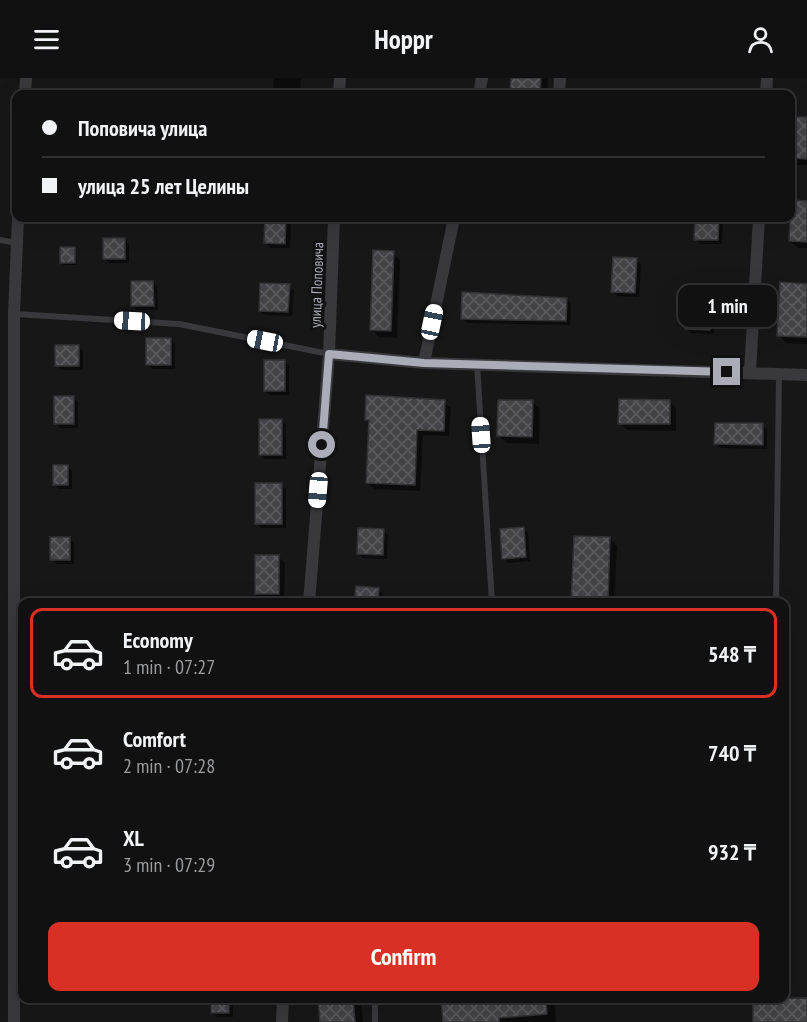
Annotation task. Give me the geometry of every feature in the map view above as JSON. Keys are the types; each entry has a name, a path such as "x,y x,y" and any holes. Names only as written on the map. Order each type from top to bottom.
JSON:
{"street":[{"path":"14,1022 14,314 18,222"},
{"name":"улица Поповича","path":"309,598 329,354 334,222"},
{"path":"424,363 453,222"},
{"path":"750,372 759,222"},
{"path":"329,354 424,363 807,375"},
{"path":"282,1022 283,1003"}],"lane":[{"path":"0,240 17,243"},
{"path":"14,314 179,324 329,354"},
{"path":"477,364 492,598"},
{"path":"776,598 778,373"},
{"path":"375,1003 375,1022"}],"building":[{"path":"511,78 541,78 540,90 510,90"},
{"path":"795,117 807,117 807,159 795,158"},
{"path":"795,200 807,201 807,242 789,241 790,222 795,222"},
{"path":"265,222 286,222 285,244 264,243"},
{"path":"695,222 719,222 718,240 694,240"},
{"path":"103,238 125,238 125,259 103,259"},
{"path":"60,247 75,247 75,263 60,263"},
{"path":"373,250 394,251 391,331 370,330"},
{"path":"613,257 637,258 635,293 611,292"},
{"path":"131,281 153,281 154,306 131,306"},
{"path":"780,282 807,284 807,337 777,336"},
{"path":"260,283 290,284 288,312 259,311"},
{"path":"462,292 567,298 566,321 461,319"},
{"path":"686,293 712,294 710,330 685,329"},
{"path":"146,338 171,338 171,365 146,365"},
{"path":"55,345 79,345 79,366 55,366"},
{"path":"264,360 285,360 285,391 264,391"},
{"path":"366,395 445,400 444,431 417,430 415,485 366,483 369,420 365,420"},
{"path":"54,396 74,396 74,424 54,424"},
{"path":"619,399 670,400 670,424 618,424"},
{"path":"498,400 533,400 532,437 497,436"},
{"path":"259,419 282,419 282,455 259,455"},
{"path":"715,423 763,423 763,445 714,444"},
{"path":"53,465 68,465 68,485 53,485"},
{"path":"255,483 282,483 282,524 255,524"},
{"path":"524,527 526,557 502,559 500,529"},
{"path":"358,528 384,529 383,555 357,554"},
{"path":"574,536 610,537 608,598 571,598"},
{"path":"50,537 70,537 70,560 50,560"},
{"path":"255,555 279,555 279,594 255,594"},
{"path":"356,586 379,588 378,598 355,598"},
{"path":"789,998 807,998 807,1022 753,1022 753,1003 789,1003"},
{"path":"211,1003 229,1003 229,1013 211,1013"},
{"path":"318,1003 353,1003 355,1022 320,1022"},
{"path":"441,1003 546,1003 547,1014 499,1018 499,1022 443,1022"}],"route":[{"path":"322,445 329,354 424,363 727,372"}]}
